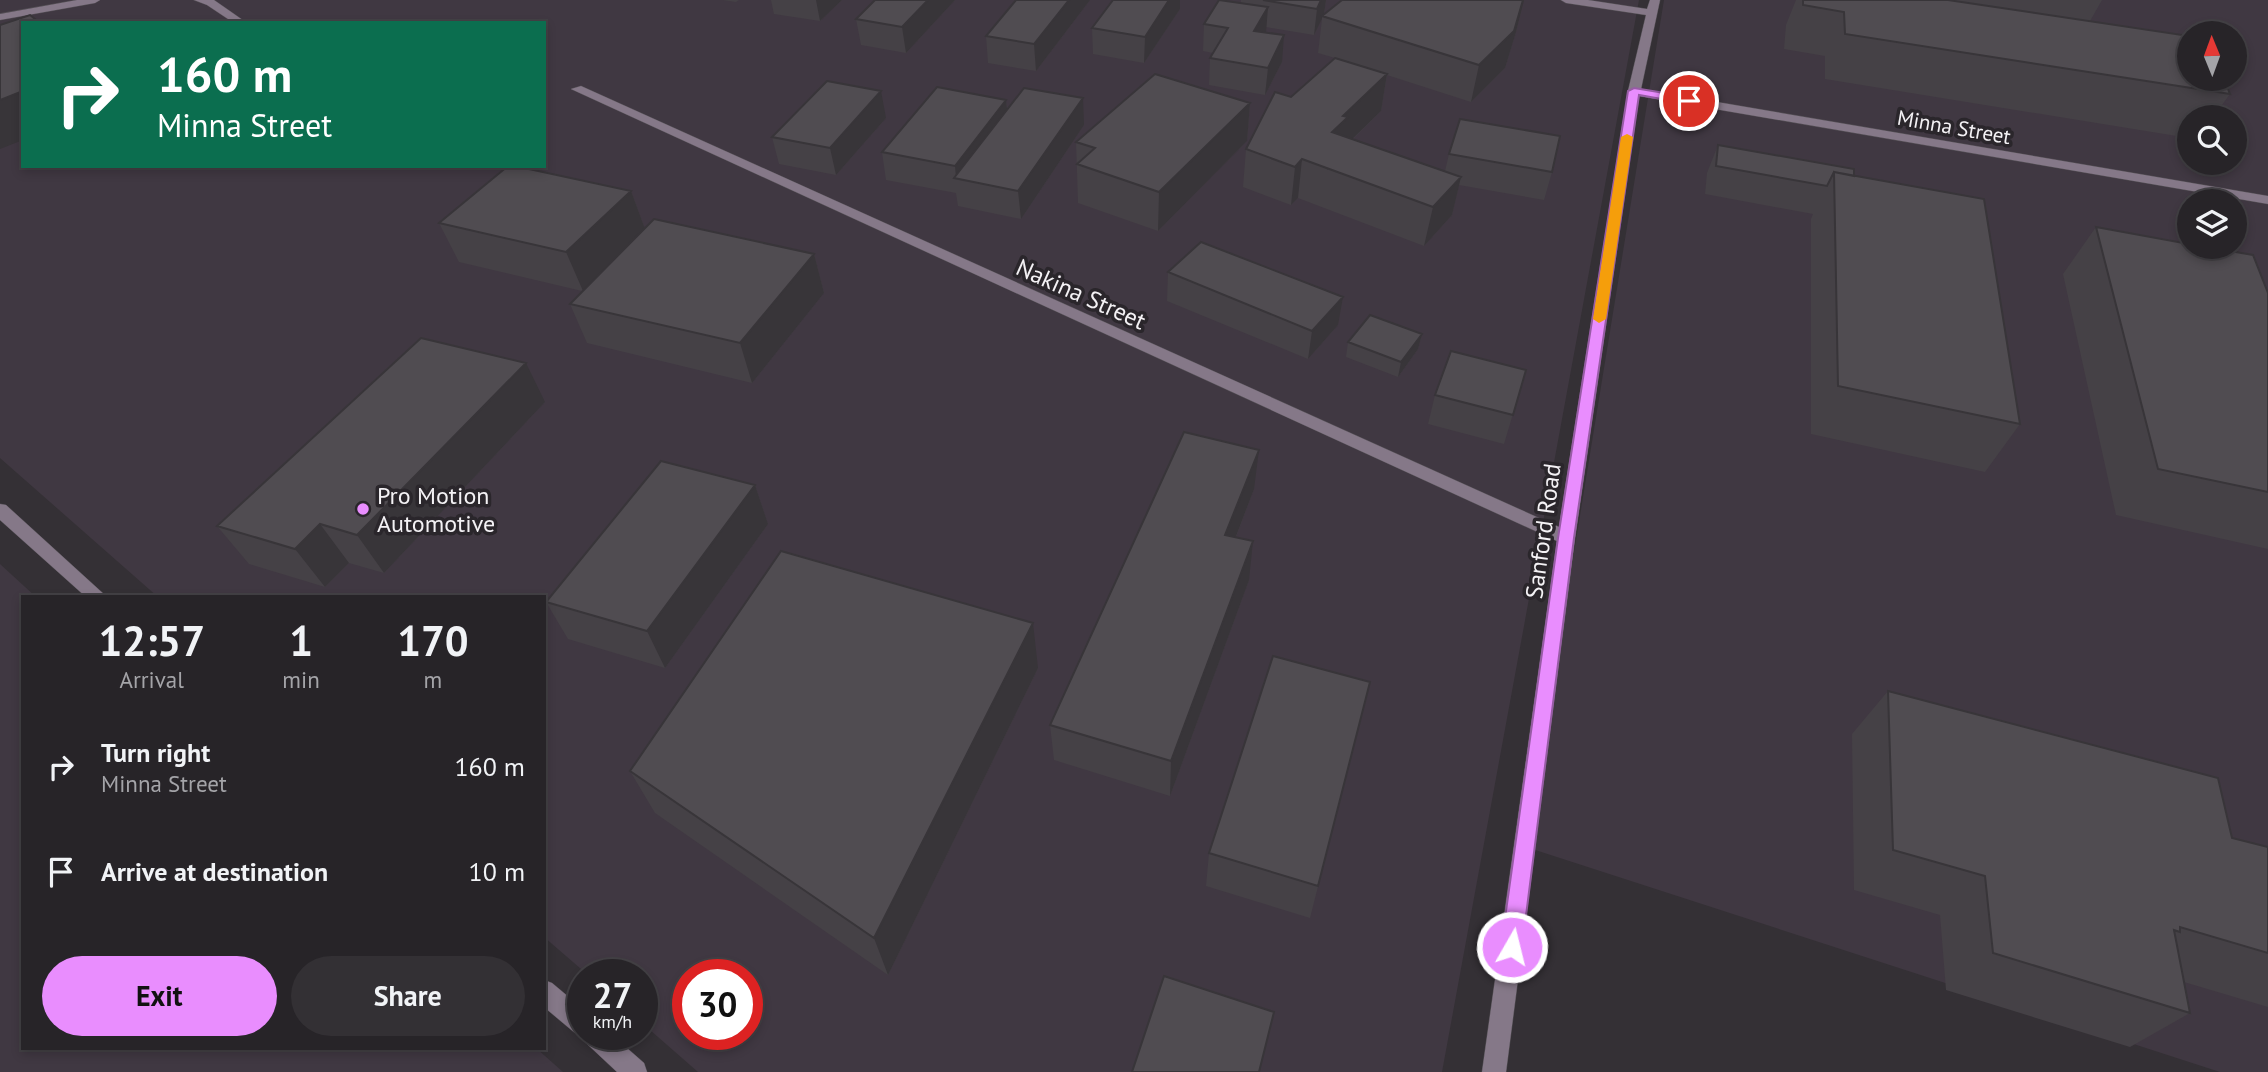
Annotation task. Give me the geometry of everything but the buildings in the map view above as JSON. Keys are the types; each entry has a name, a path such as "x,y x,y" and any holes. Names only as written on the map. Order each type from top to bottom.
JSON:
{"street":[{"path":"0,17 95,0"},
{"path":"198,0 210,2 239,21"},
{"path":"1566,0 1653,6"},
{"name":"Sanford Road","path":"1494,1072 1566,538 1634,91 1653,6"},
{"name":"Nakina Street","path":"578,89 1566,538"},
{"name":"Minna Street","path":"1634,91 2268,201"},
{"path":"0,510 96,595"},
{"path":"546,993 567,1012"},
{"path":"611,1050 635,1072"}],"shaded area":[{"path":"0,0 1639,0 1442,1072 698,1072 673,1050 763,1050 763,959 672,959 672,1049 658,1037 658,959 569,959 546,939 546,595 156,595 0,458"},
{"path":"1664,0 2268,0 2268,1072 2220,1072 1526,847"},
{"path":"0,564 34,595 21,595 21,1050 538,1050 563,1072 0,1072"}],"slow traffic":[{"path":"1599,319 1627,137"}],"place":[{"name":"Pro Motion Automotive","path":"363,509"}],"route":[{"path":"1512,947 1566,538 1634,91 1689,101"}]}
